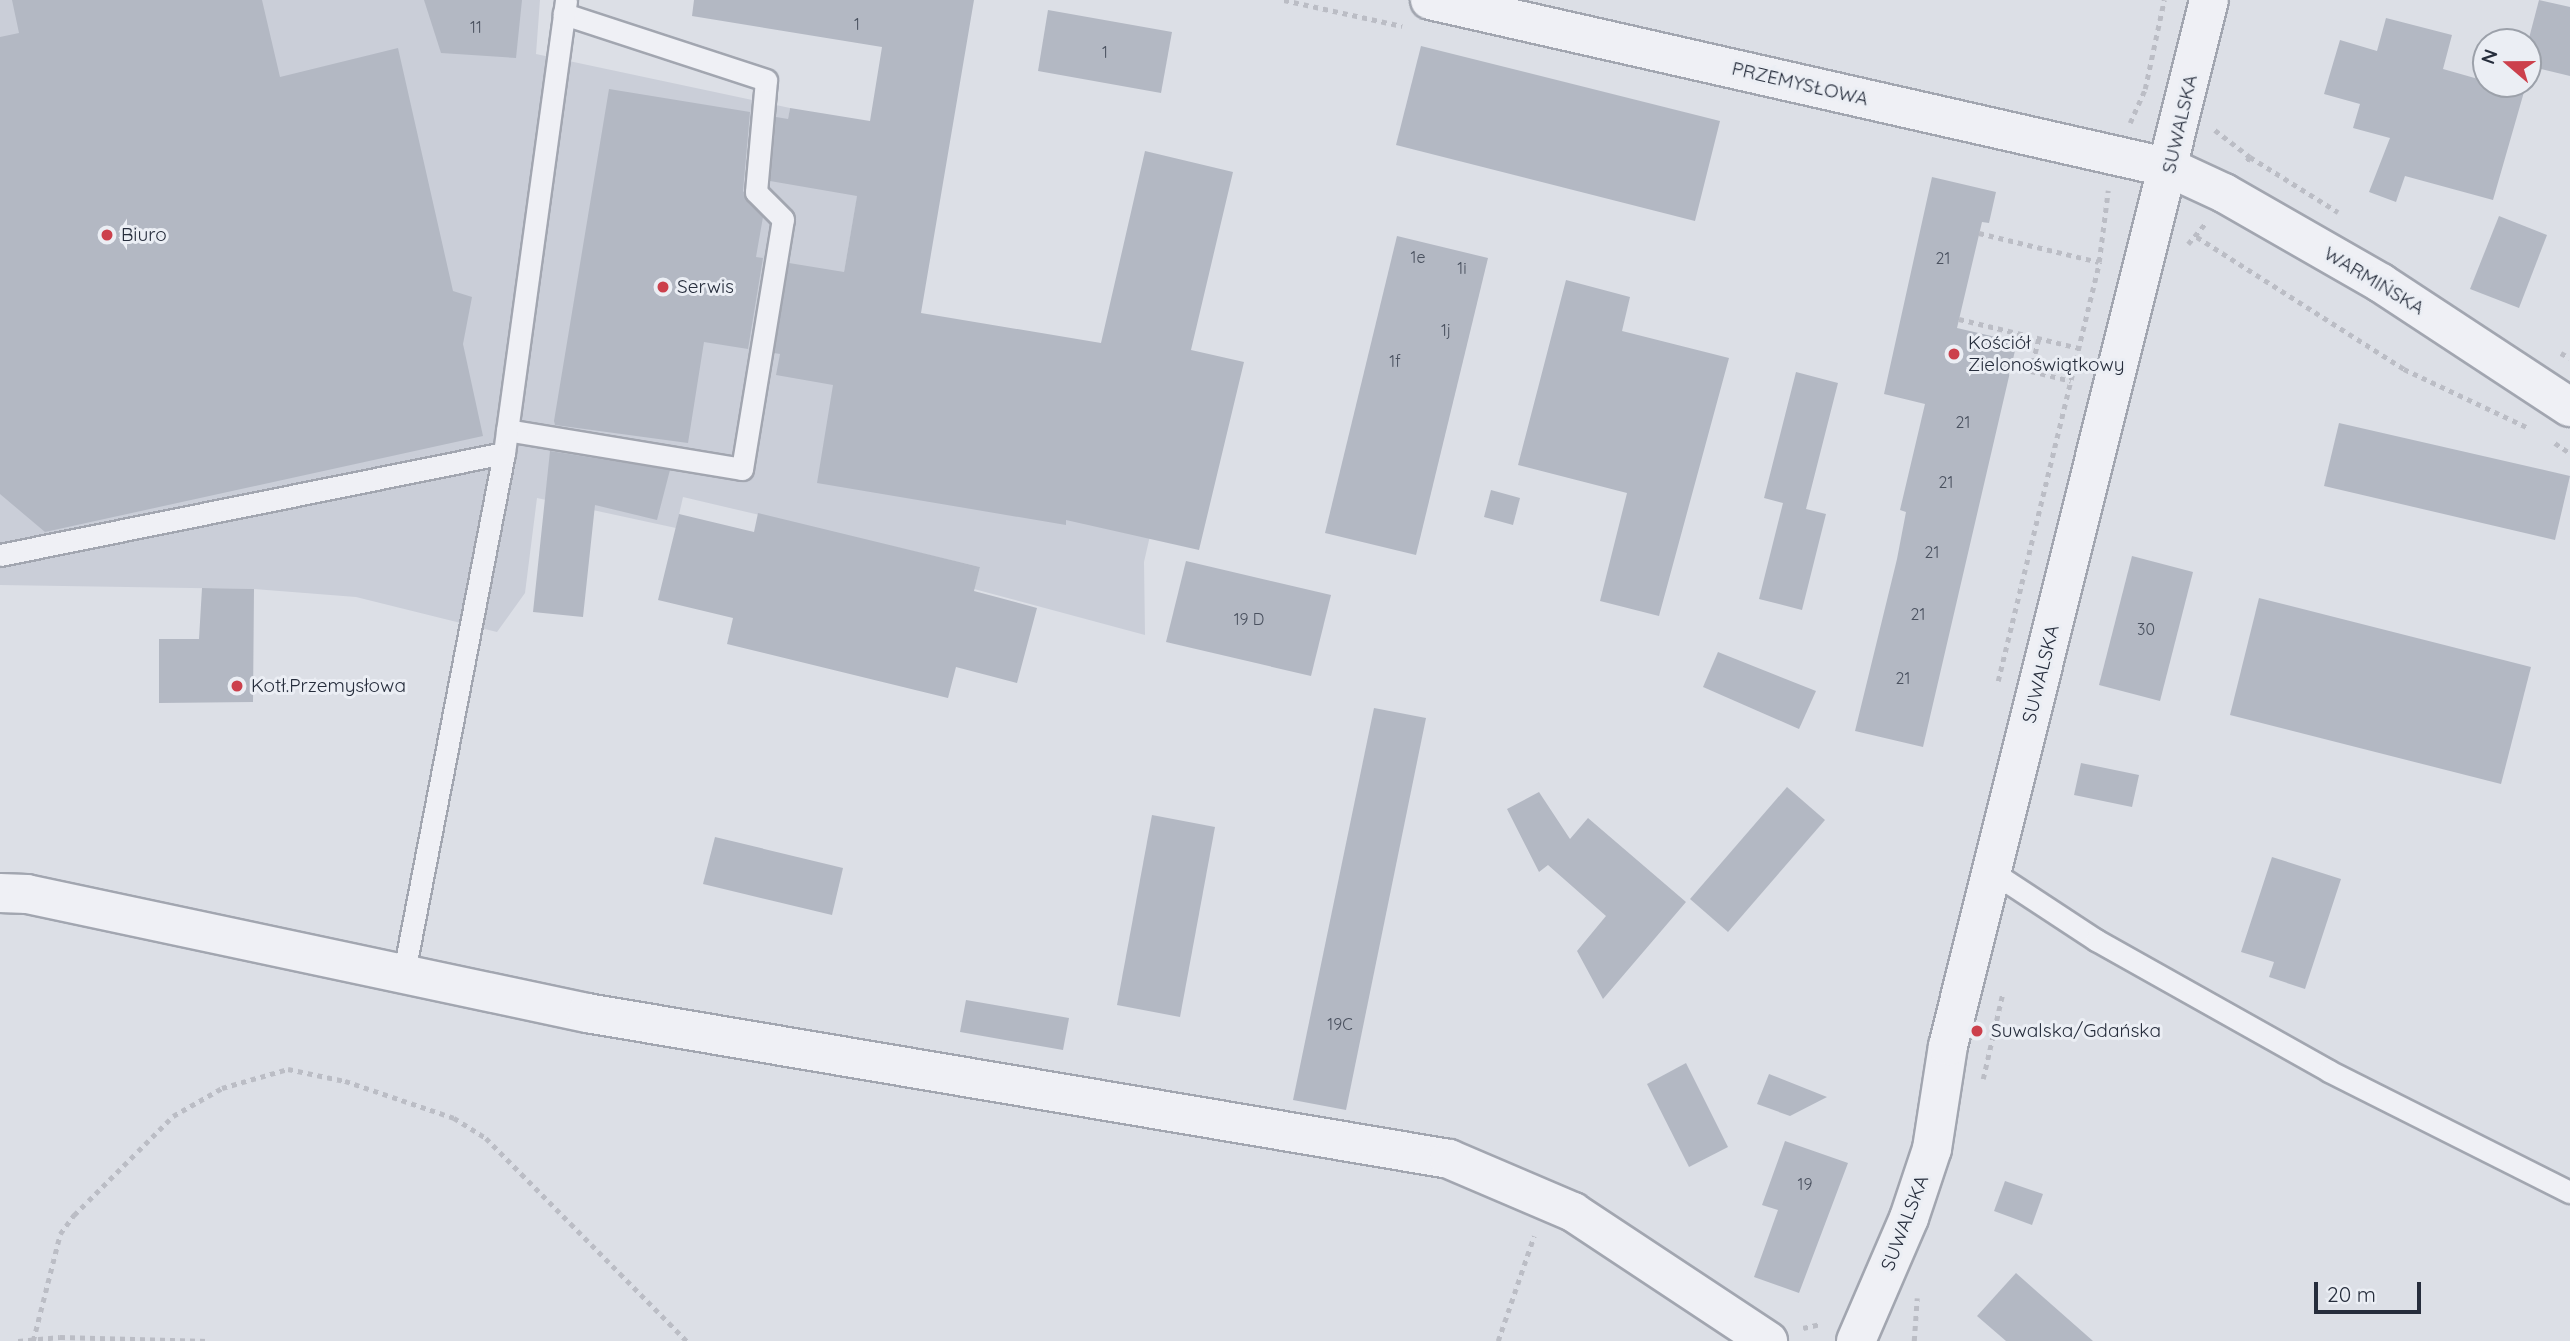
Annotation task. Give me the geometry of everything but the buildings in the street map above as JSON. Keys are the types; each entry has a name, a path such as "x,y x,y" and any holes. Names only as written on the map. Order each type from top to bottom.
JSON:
{"street":[{"name":"PRZEMYSŁOWA","path":"1430,0 2170,167"},
{"name":"SUWALSKA","path":"1852,1334 1909,1218 1932,1149 1948,1046 2210,0"},
{"name":"WARMIŃSKA","path":"2170,167 2224,193 2381,283 2570,407"},
{"path":"0,893 27,894 403,977 662,1027 1386,1146 1449,1159 1573,1212 1780,1334"}],"lane":[{"path":"403,977 504,453 507,430 565,7 766,80 756,192 783,219 742,469 507,430"},
{"path":"0,555 504,453"},
{"path":"1991,871 2096,940 2317,1065 2570,1192"}],"path":[{"path":"2089,307 2116,153 2145,89 2164,0"},
{"path":"1979,233 2099,262"},
{"path":"2197,237 2404,369 2533,430"},
{"path":"1959,319 2078,348"},
{"path":"2009,340 2011,332"},
{"path":"2039,339 2031,371 2071,381"},
{"path":"2543,436 2570,453"},
{"path":"34,1339 60,1234 74,1215 173,1116 222,1088 288,1069 345,1081 454,1118 486,1138 687,1341"},
{"path":"1498,1341 1547,1200"},
{"path":"1780,1334 1819,1326 1852,1334"},
{"path":"18,1341 209,1341"}],"shaded area":[{"path":"0,0 540,0 536,54 790,108 782,156 862,169 829,359 1178,414 1144,562 1145,635 974,589 980,567 683,497 676,528 537,498 525,593 497,632 356,597 254,589 0,585"}],"place":[{"name":"Biuro","path":"107,235"},
{"name":"Serwis","path":"663,287"},
{"name":"Kościół Zielonoświątkowy","path":"1954,354"},
{"name":"Kotł.Przemysłowa","path":"237,686"},
{"name":"Suwalska/Gdańska","path":"1977,1031"}]}
